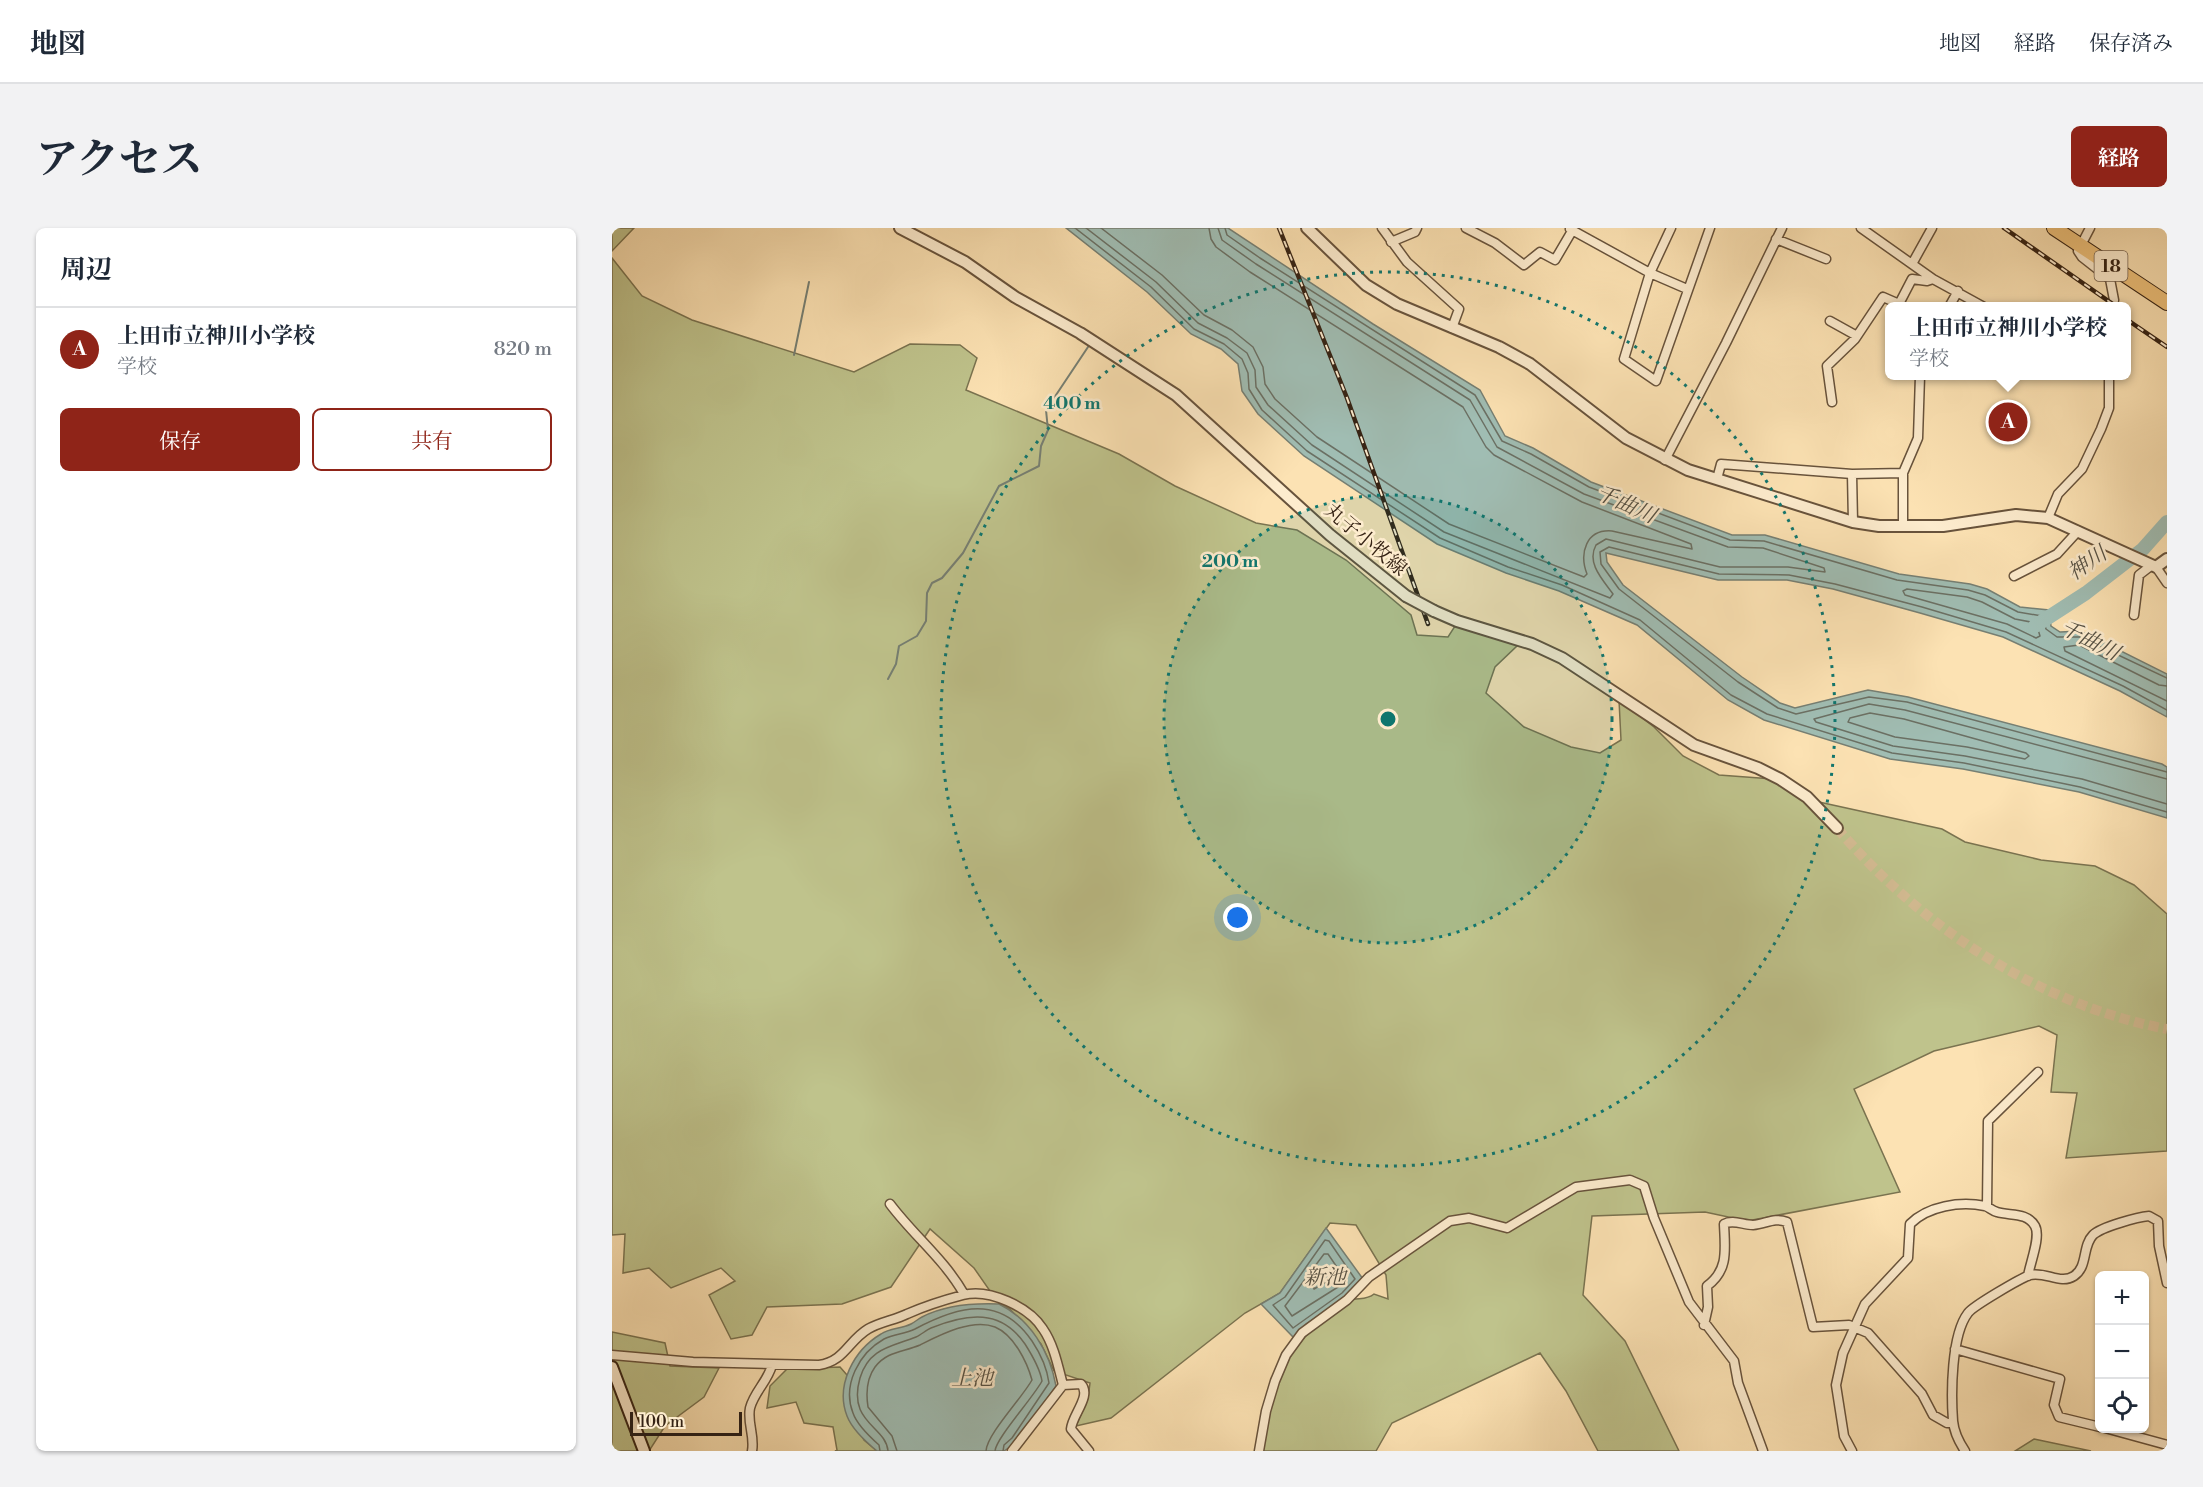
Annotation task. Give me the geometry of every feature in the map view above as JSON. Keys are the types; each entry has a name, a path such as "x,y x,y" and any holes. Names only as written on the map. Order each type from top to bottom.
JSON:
{"highway":[{"name":"18","path":"2054,228 2167,303"}],"street":[{"name":"丸子小牧線","path":"900,228 951,254 1015,297 1080,333 1168,390 1202,416 1330,535 1406,596 1457,621 1532,644 1562,658 1694,745 1758,768 1780,779 1807,797 1837,828"},
{"path":"1307,228 1366,285 1397,304 1530,364 1626,438 1665,460 1853,522 1903,527 1943,526 2016,515 2048,518 2154,566 2167,583"},
{"path":"1382,228 1407,262 1459,309 1452,328"},
{"path":"1391,242 1415,232 1418,228"},
{"path":"1466,228 1495,243 1524,265 1531,262 1540,252 1555,260 1570,229 1650,273 1686,289"},
{"path":"1671,228 1650,273 1624,358 1656,381 1686,289 1710,228"},
{"path":"1665,460 1782,228"},
{"path":"1861,228 1934,279 1977,302"},
{"path":"1912,264 1932,228"},
{"path":"2090,228 2079,251 2082,257 2110,279 2113,284 2114,300"},
{"path":"1776,239 1826,259"},
{"path":"1900,302 1912,279 1927,281 1934,279"},
{"path":"1951,302 1958,291"},
{"path":"1832,402 1827,366 1857,336 1883,297 1894,302"},
{"path":"1830,321 1857,336"},
{"path":"1903,527 1903,473 1918,438 1920,380"},
{"path":"2048,518 2058,494 2082,470 2101,429 2109,408 2109,380"},
{"path":"1717,479 1721,464 1852,474 1903,473"},
{"path":"1852,474 1853,522"},
{"path":"2014,576 2056,554 2078,531"},
{"path":"2134,615 2139,575 2167,558"},
{"path":"1987,1206 1988,1121 2038,1072"},
{"path":"1259,1451 1266,1411 1275,1381 1292,1345 1302,1333 1347,1300 1370,1277 1450,1221 1469,1218 1507,1228 1576,1187 1630,1180 1644,1186 1654,1218 1689,1302 1704,1325 1734,1361 1738,1383 1763,1451"},
{"path":"890,1204 910,1230 941,1259 964,1294"},
{"path":"1852,1451 1844,1436 1836,1384 1843,1353 1865,1304 1908,1258 1910,1224 1920,1214 1957,1204 1987,1206 1994,1212 2020,1215 2036,1228 2028,1276"},
{"path":"1965,1451 1953,1423 1955,1349 1967,1313 2028,1276 2043,1275 2066,1280 2073,1277 2079,1272 2093,1235 2149,1216 2158,1221 2159,1246 2167,1283"},
{"path":"1704,1325 1708,1308 1707,1286 1723,1270 1725,1262 1724,1224 1729,1222 1754,1225 1779,1219 1786,1222 1813,1327 1854,1327 1868,1333 1922,1394 1933,1415 1947,1423 1953,1423"},
{"path":"612,1355 772,1365 832,1363 870,1328 931,1304 964,1294 992,1297 1030,1315 1048,1336 1063,1385"},
{"path":"1955,1349 2060,1378 2054,1405 2059,1416 2095,1426"},
{"path":"752,1451 754,1441 750,1409 756,1395 770,1376 772,1365"},
{"path":"612,1367 644,1451"},
{"path":"1012,1451 1063,1385 1081,1384 1085,1388 1085,1395 1071,1429 1089,1451"},
{"path":"2123,1433 2167,1445"}],"green space":[{"path":"612,228 634,228 612,251"},
{"path":"612,258 642,296 692,320 854,372 910,344 960,345 977,358 966,390 1119,454 1175,486 1256,523 1297,530 1346,560 1411,615 1417,635 1448,637 1455,626 1519,644 1495,667 1486,693 1524,727 1571,747 1600,753 1621,740 1619,700 1654,727 1683,756 1719,775 1773,779 1819,802 1942,829 1965,842 2041,860 2095,866 2134,885 2167,914 2167,1151 2066,1158 2077,1093 2051,1092 2057,1035 2039,1026 1934,1051 1854,1089 1900,1192 1747,1221 1705,1212 1592,1216 1583,1295 1625,1341 1679,1451 1598,1451 1566,1391 1540,1353 1392,1423 1376,1451 1262,1451 1274,1394 1280,1377 1297,1346 1310,1332 1348,1301 1374,1294 1388,1299 1386,1275 1356,1225 1330,1223 1280,1293 1245,1313 1111,1418 1076,1426 1088,1398 1090,1383 1054,1371 1041,1344 1010,1309 999,1304 974,1268 930,1229 891,1287 842,1304 767,1307 752,1335 731,1339 709,1295 735,1281 721,1268 671,1288 649,1268 623,1273 625,1234 612,1235"},
{"path":"612,1332 665,1343 670,1366 719,1368 704,1397 665,1426 649,1451 612,1451"},
{"path":"840,1367 847,1375 844,1399 864,1440 877,1451 835,1451 837,1450 833,1427 804,1423 796,1402 767,1408 770,1386 787,1369"},
{"path":"2034,1439 2091,1451 2015,1451"}],"water":[{"name":"千曲川","path":"1066,228 1228,228 1373,324 1480,390 1505,436 1533,448 1591,482 1732,535 1765,535 1899,574 1970,584 1987,589 2020,607 2049,610 2051,626 2060,632 2081,631 2167,674 2167,717 2120,691 2003,637 1833,589 1787,580 1718,580 1606,553 1607,562 1623,585 1742,677 1780,703 1795,708 1868,690 1908,697 2162,764 2167,767 2167,818 2079,792 1963,769 1890,759 1764,720 1728,700 1637,625 1559,591 1506,573 1437,544 1304,456 1258,414 1242,391 1238,364 1221,349 1191,334 1147,292"},
{"name":"新池","path":"1326,1228 1363,1279 1346,1297 1306,1324 1295,1339 1261,1304 1280,1293"},
{"name":"上池","path":"999,1304 1020,1318 1037,1338 1049,1361 1056,1386 1017,1442 1004,1451 877,1451 852,1426 844,1404 845,1381 855,1359 871,1341 884,1332 907,1326 931,1313 950,1307"}],"waterway":[{"path":"794,355 809,282"},
{"path":"888,679 896,664 899,646 917,636 926,621 927,593 932,583 942,578 963,553 999,486 1039,466 1041,446 1048,430 1046,410 1090,344"},
{"name":"神川","path":"2035,626 2086,593 2143,549 2167,522"}],"tunnel":[{"path":"1837,828 1870,864 1906,897 1944,928 1985,956 2028,981 2073,1001 2119,1017 2167,1029"}],"railway":[{"path":"1279,228 1347,398 1428,624"},
{"path":"2004,228 2110,302"},
{"path":"2131,322 2167,347"}],"place":[{"name":"上田市立神川小学校","path":"2008,422"}]}
